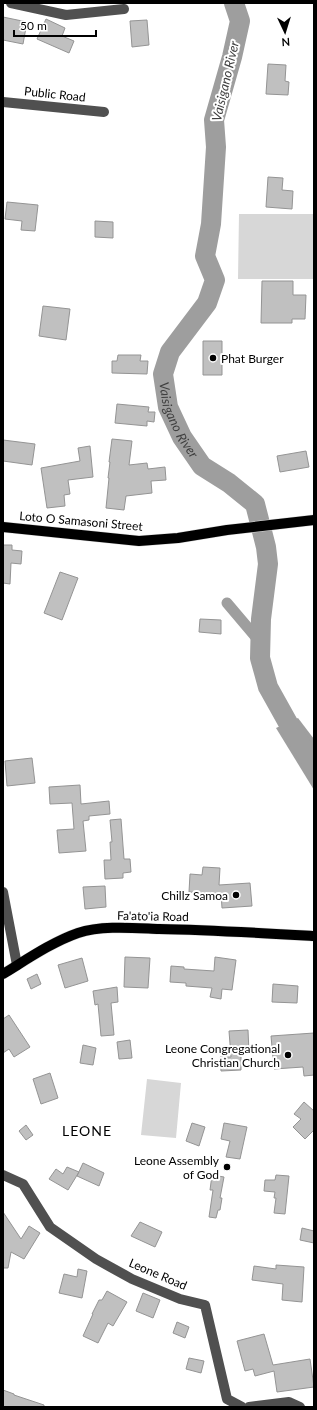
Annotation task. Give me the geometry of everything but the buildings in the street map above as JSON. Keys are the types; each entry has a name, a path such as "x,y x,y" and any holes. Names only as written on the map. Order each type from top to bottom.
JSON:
{"main road":[{"name":"Loto O Samasoni Street","path":"3,527 139,541 178,538 228,530 314,520"},
{"name":"Fa'ato'ia Road","path":"3,974 40,951 78,933 96,930 121,928 175,929 314,936"}],"street":[{"path":"11,3 66,15 124,9"},
{"name":"Public Road","path":"3,102 104,112"},
{"path":"3,892 17,965"},
{"name":"Leone Road","path":"3,1175 23,1184 50,1227 96,1259 132,1279 180,1299 205,1304 227,1399 242,1407"},
{"path":"248,1407 289,1402 300,1407"}],"shaded area":[{"path":"239,214 314,214 314,279 238,279"},
{"path":"298,718 314,739 314,790 276,728"},
{"path":"147,1079 181,1083 176,1138 141,1135"}],"waterway":[{"name":"Vaisigano River","path":"234,3 240,21 232,57 214,120 216,147 211,224 205,256 215,280 207,303 170,352 163,374 168,407 182,437 202,466 229,483 255,504 266,547 268,564 261,619 260,658 268,687 297,739 314,764"},
{"path":"227,603 260,642"}],"place":[{"name":"Phat Burger","path":"213,358"},
{"name":"Chillz Samoa","path":"236,895"},
{"name":"Leone Congregational Christian Church","path":"288,1055"},
{"name":"Leone Assembly of God","path":"227,1167"}],"district":[{"name":"LEONE","path":"87,1130"}]}
